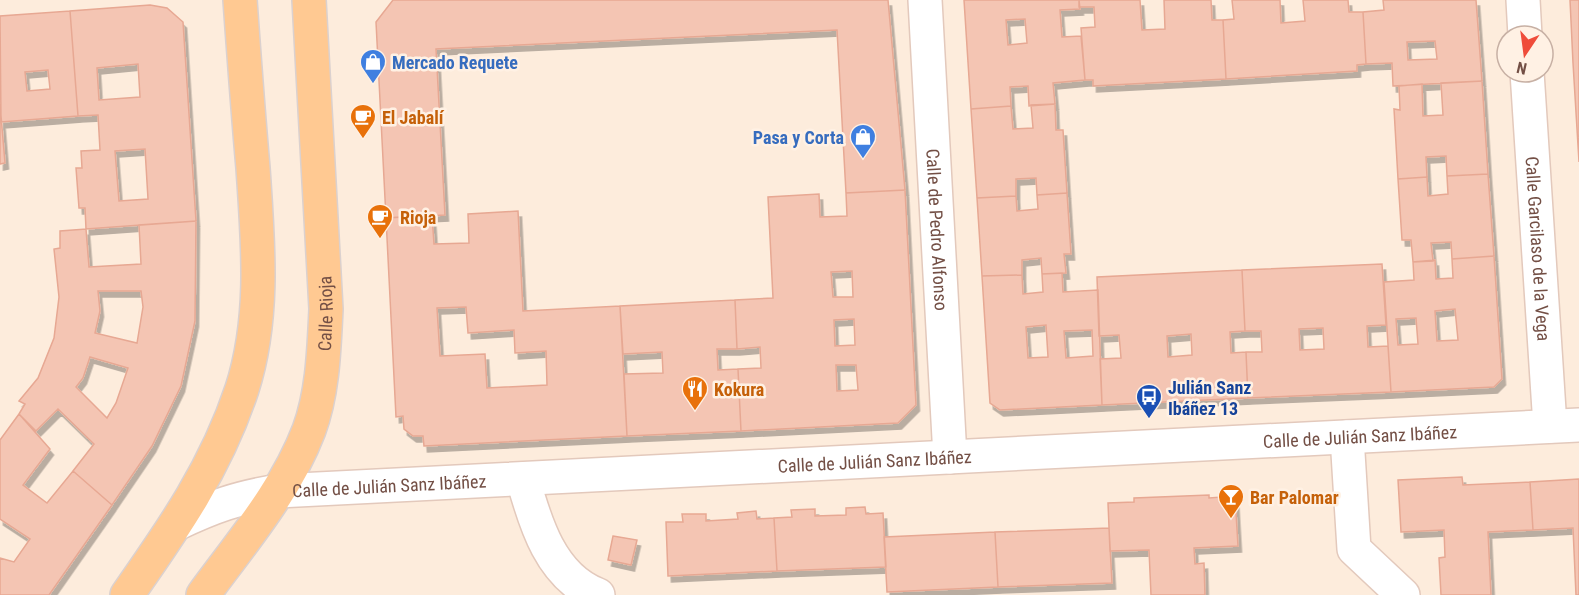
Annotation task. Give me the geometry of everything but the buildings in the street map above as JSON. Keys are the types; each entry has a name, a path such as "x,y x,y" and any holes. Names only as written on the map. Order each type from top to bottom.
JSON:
{"main road":[{"path":"127,595 176,525 205,477 230,423 250,357 257,316 259,269 240,0"},
{"name":"Calle Rioja","path":"203,595 278,491 309,429 320,388 326,309 309,0"}],"street":[{"name":"Calle de Pedro Alfonso","path":"925,0 950,457"},
{"path":"1523,0 1524,24"},
{"name":"Calle Garcilaso de la Vega","path":"1528,84 1564,426"},
{"name":"Calle de Julián Sanz Ibáñez","path":"176,525 217,505 245,496 278,491 1564,426"},
{"path":"1347,437 1354,549 1403,595"},
{"path":"523,479 535,522 554,560 585,590 598,595"}],"place":[{"name":"Mercado Requete","path":"373,85"},
{"name":"El Jabalí","path":"363,140"},
{"name":"Pasa y Corta","path":"863,160"},
{"name":"Rioja","path":"380,240"},
{"name":"Kokura","path":"695,412"},
{"name":"Julián Sanz Ibáñez 13","path":"1149,420"},
{"name":"Bar Palomar","path":"1231,520"}]}
